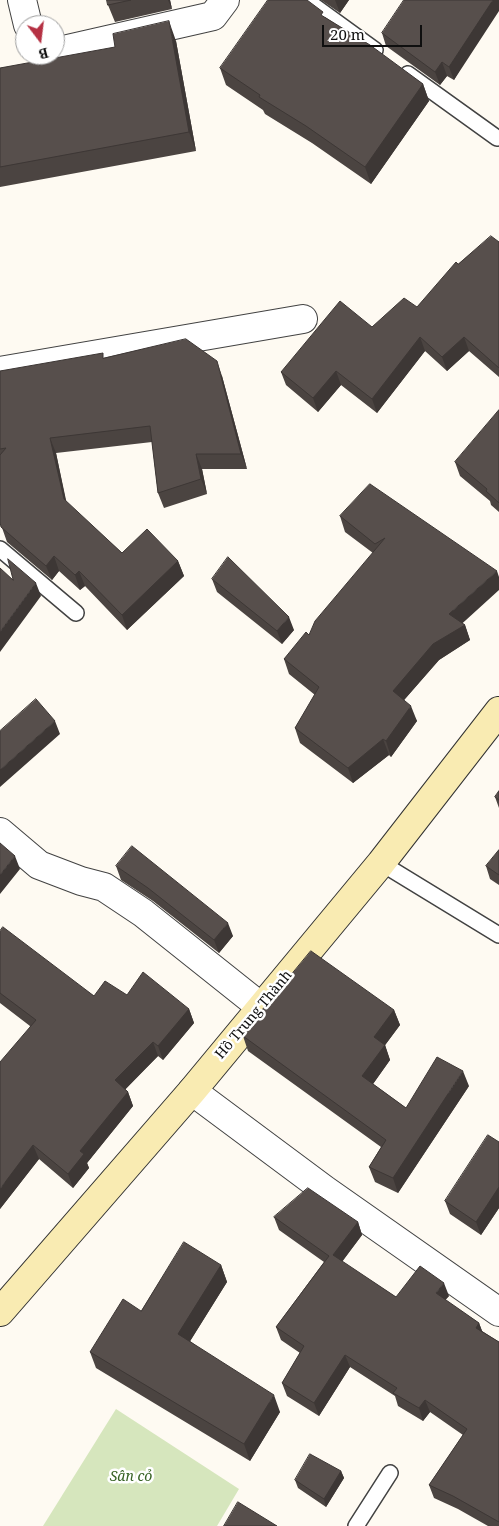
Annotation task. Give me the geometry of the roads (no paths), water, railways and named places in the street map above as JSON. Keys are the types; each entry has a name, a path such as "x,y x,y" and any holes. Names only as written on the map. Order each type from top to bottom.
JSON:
{"street":[{"path":"22,0 26,15"},
{"path":"65,50 213,16 225,0"},
{"path":"0,371 303,319"},
{"name":"Hồ Trung Thành","path":"0,1312 192,1091 381,863 499,711"},
{"path":"0,832 39,865 81,881 104,887 143,913 261,1007"},
{"path":"192,1091 325,1190 499,1312"}],"lane":[{"path":"306,0 496,138"},
{"path":"0,549 76,613"},
{"path":"381,863 499,935"},
{"path":"356,1526 390,1473"}],"park label":[{"name":"Sân cỏ","path":"131,1477"}]}
